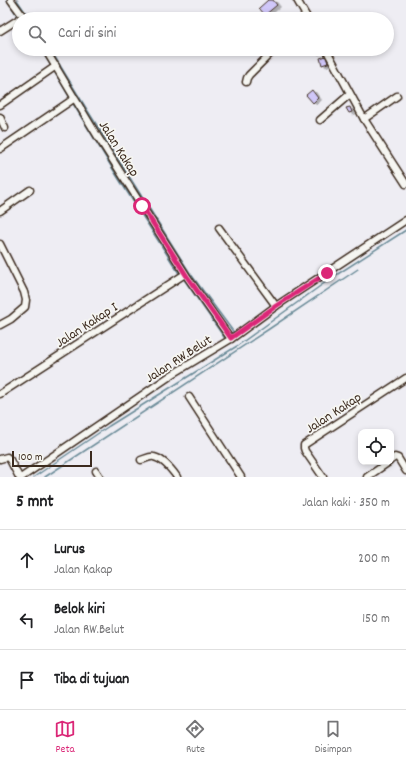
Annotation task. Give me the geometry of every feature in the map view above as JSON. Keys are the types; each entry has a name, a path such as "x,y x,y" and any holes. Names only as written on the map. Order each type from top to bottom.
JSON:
{"street":[{"path":"12,0 18,12"},
{"path":"297,0 303,12"},
{"path":"0,31 12,24"},
{"name":"Jalan Kakap","path":"49,56 185,274 231,338"},
{"path":"246,82 249,75 268,56"},
{"path":"330,56 364,119 406,184"},
{"path":"0,105 56,66"},
{"path":"320,120 350,94"},
{"path":"364,119 397,96"},
{"path":"0,149 75,98"},
{"path":"0,117 5,128"},
{"path":"0,211 30,190"},
{"name":"Jalan RW.Belut","path":"21,477 173,374 231,338 276,306 406,220"},
{"path":"219,228 276,306"},
{"path":"0,244 24,292 26,300 25,307 11,319 0,325"},
{"name":"Jalan Kakap I","path":"0,394 185,274"},
{"name":"Jalan Kakap","path":"322,477 304,448 304,445 406,378"},
{"path":"189,397 241,477"},
{"path":"0,459 6,457 10,460 21,477"},
{"path":"141,460 152,457 156,458 168,466 177,477"},
{"path":"394,459 398,458 406,471"},
{"path":"367,477 384,465"},
{"path":"96,471 100,477"}],"building":[{"path":"268,0 273,0 277,5 269,12 262,12 259,8"},
{"path":"326,56 328,63 322,65 320,58"},
{"path":"312,90 318,98 313,103 306,95"},
{"path":"350,107 352,112 349,113 346,108"}],"waterway":[{"path":"7,0 15,12"},
{"path":"17,0 25,12"},
{"path":"45,56 52,67"},
{"path":"54,56 190,273 235,334"},
{"path":"54,71 70,98"},
{"path":"72,102 180,275"},
{"path":"34,477 109,426 237,346 330,279 406,230"},
{"path":"45,477 358,269"},
{"path":"183,278 226,340"}],"route":[{"path":"142,206 188,278 231,338 276,306 327,273"}]}
